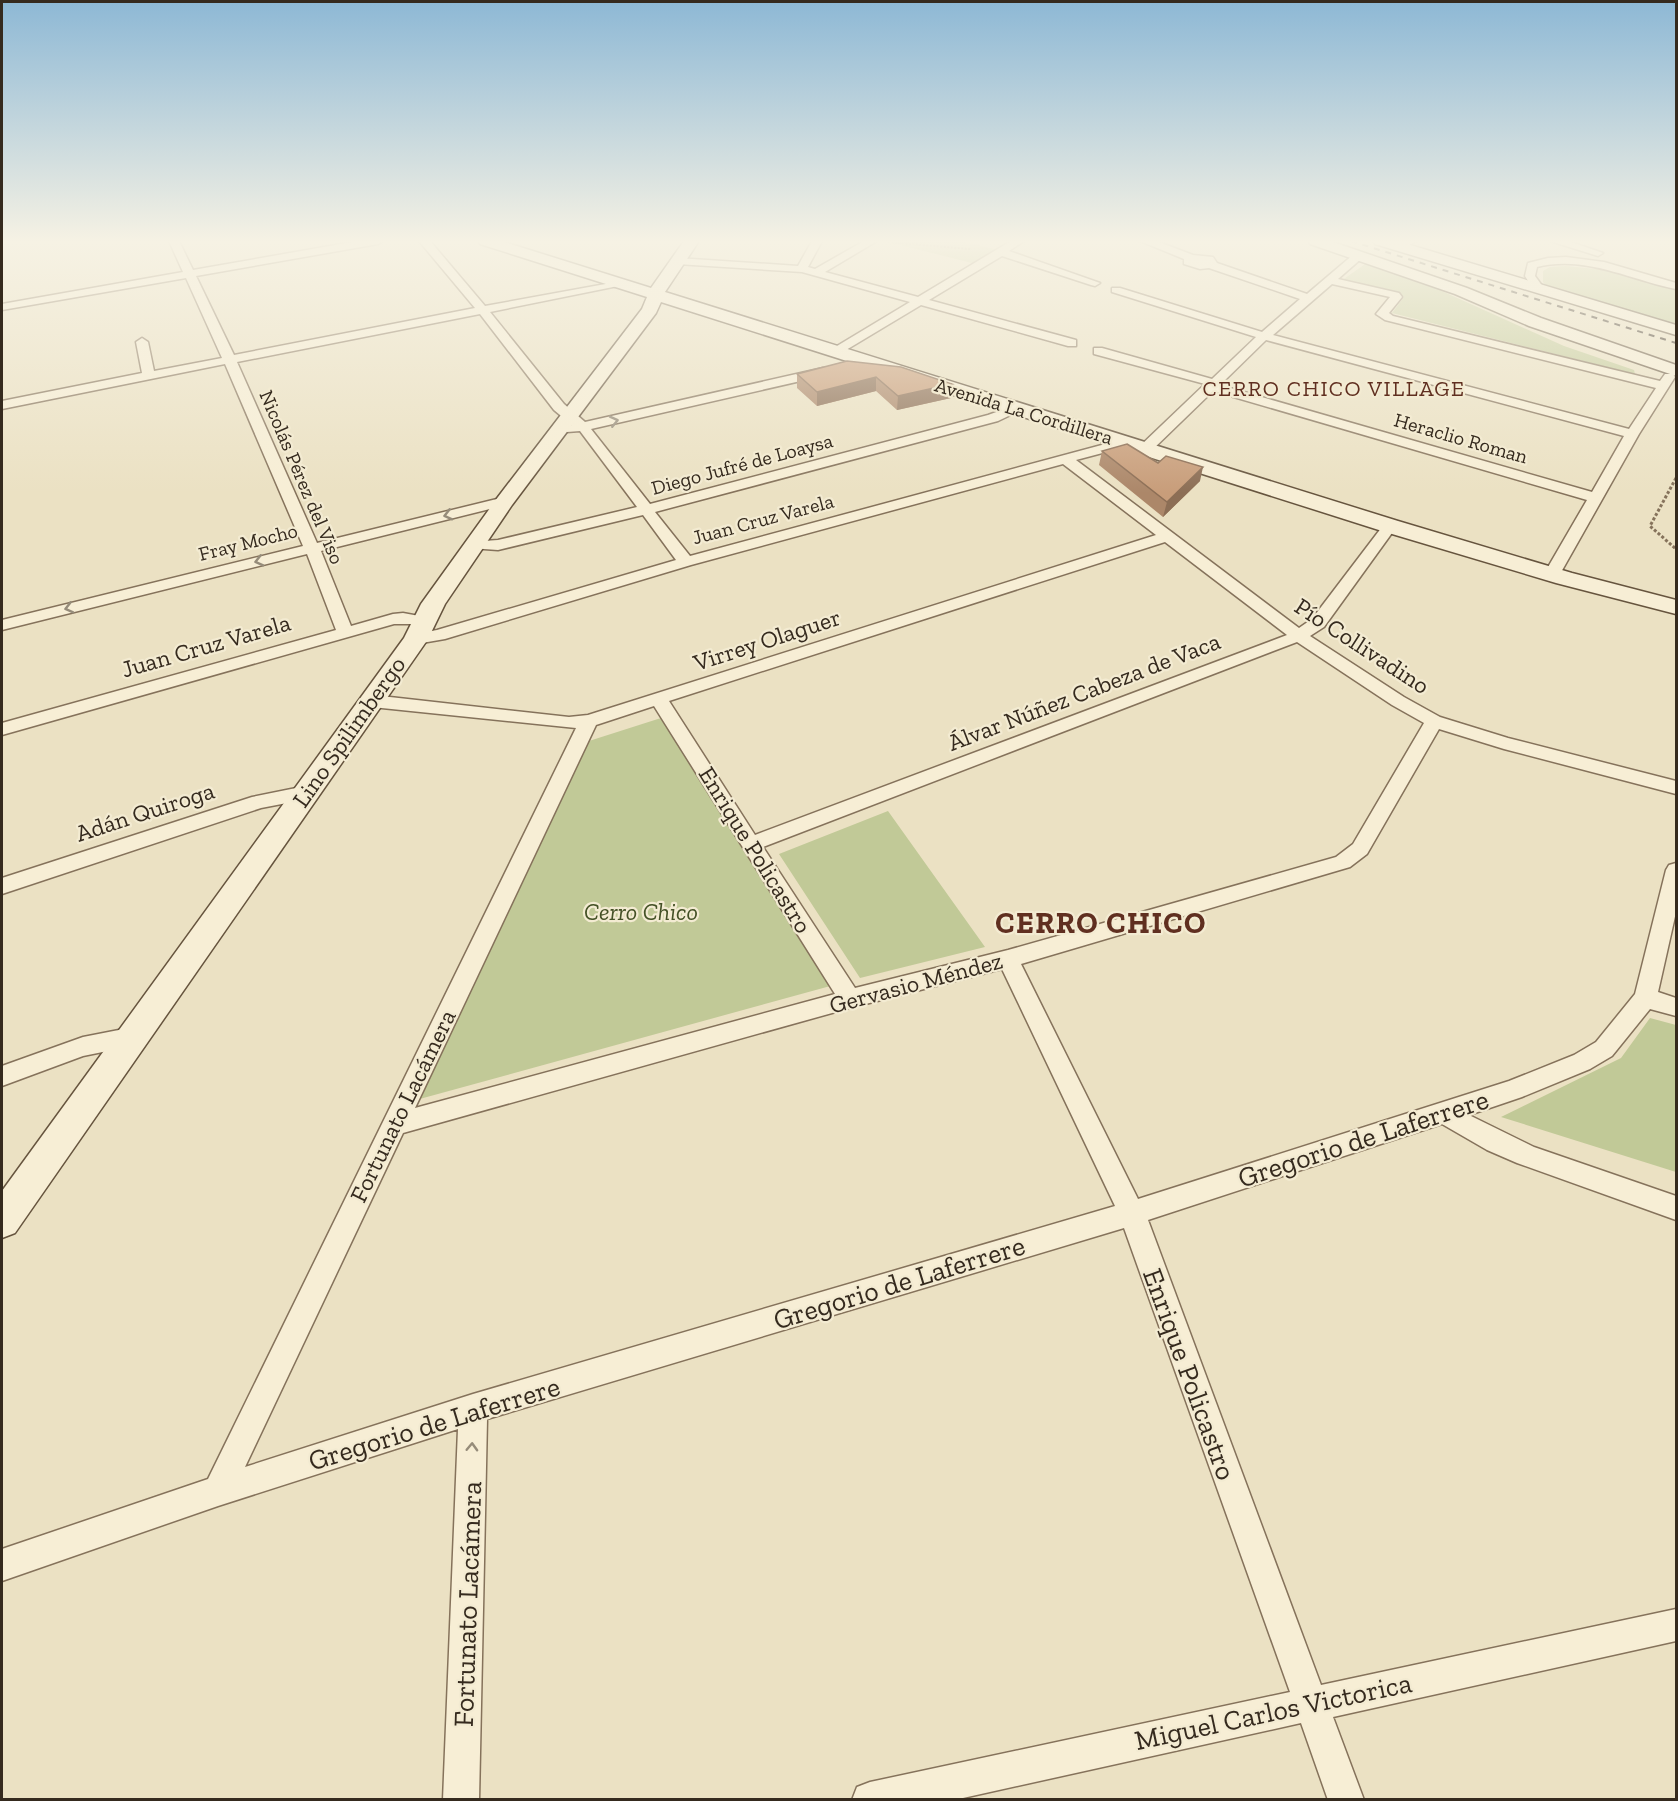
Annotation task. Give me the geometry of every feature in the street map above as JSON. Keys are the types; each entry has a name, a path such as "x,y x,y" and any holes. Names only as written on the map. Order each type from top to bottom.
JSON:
{"main road":[{"name":"Lino Spilimbergo","path":"2,1221 372,701 505,501 638,325"},
{"name":"Avenida La Cordillera","path":"749,325 1390,526 1558,576 1677,607"},
{"path":"1524,325 1671,378"},
{"path":"1661,325 1677,330"},
{"name":"Avenida La Cordillera","path":"1558,576 1677,617"}],"street":[{"name":"Nicolás Pérez del Viso","path":"213,325 313,548 345,632"},
{"path":"2,405 403,325"},
{"path":"495,325 559,407 584,428 686,562"},
{"path":"836,352 882,325"},
{"name":"Heraclio Roman","path":"1004,325 1597,498"},
{"path":"1229,325 1632,434"},
{"path":"1145,449 1277,325"},
{"path":"1422,325 1671,378 1632,434 1558,576"},
{"path":"142,342 149,375"},
{"path":"557,430 584,428 841,368 861,360"},
{"name":"Diego Jufré de Loaysa","path":"475,545 498,544 645,510 993,418 1016,409"},
{"name":"Juan Cruz Varela","path":"2,729 345,632 403,618 420,630 440,635 686,562 1124,442"},
{"name":"Pío Collivadino","path":"1064,458 1299,636 1398,701 1434,721 1504,743 1677,787"},
{"name":"Fray Mocho","path":"2,625 505,501"},
{"name":"Álvar Núñez Cabeza de Vaca","path":"751,844 1299,636 1318,623 1390,526"},
{"name":"Virrey Olaguer","path":"372,701 569,723 589,722 1167,536"},
{"name":"Enrique Policastro","path":"659,700 850,999"},
{"name":"Gervasio Méndez","path":"394,1125 850,999 1008,959 1343,862 1360,849 1434,721"},
{"name":"Fortunato Lacámera","path":"218,1491 589,722"},
{"name":"Adán Quiroga","path":"2,886 260,802 306,793"},
{"name":"Gregorio de Laferrere","path":"2,1565 218,1491 473,1410 1132,1213 1513,1090 1582,1062 1604,1048 1645,998 1677,870"},
{"name":"Enrique Policastro","path":"1008,959 1132,1213 1346,1800"},
{"path":"1645,998 1677,1007"},
{"path":"2,1076 85,1045 103,1040 134,1037"},
{"path":"1443,1111 1501,1146 1677,1208"},
{"name":"Fortunato Lacámera","path":"461,1800 473,1410"},
{"name":"Miguel Carlos Victorica","path":"870,1800 1677,1625"}],"path":[{"path":"1677,478 1650,526 1677,549"}],"green space":[{"path":"1440,325 1517,325 1564,346 1634,370 1635,374"},
{"name":"Cerro Chico","path":"661,718 834,985 416,1100 589,741"},
{"path":"888,811 985,947 860,978 779,854"},
{"path":"1650,1018 1676,1025 1676,1172 1501,1117 1621,1058"}],"building":[{"path":"847,361 901,367 952,384 898,396 876,377 817,392 797,374"},
{"path":"1127,444 1158,463 1166,456 1203,467 1167,502 1102,451"}],"railway":[{"path":"1619,325 1676,343"}],"district":[{"name":"CERRO CHICO VILLAGE","path":"1334,388"},
{"name":"CERRO CHICO","path":"1101,923"}]}
